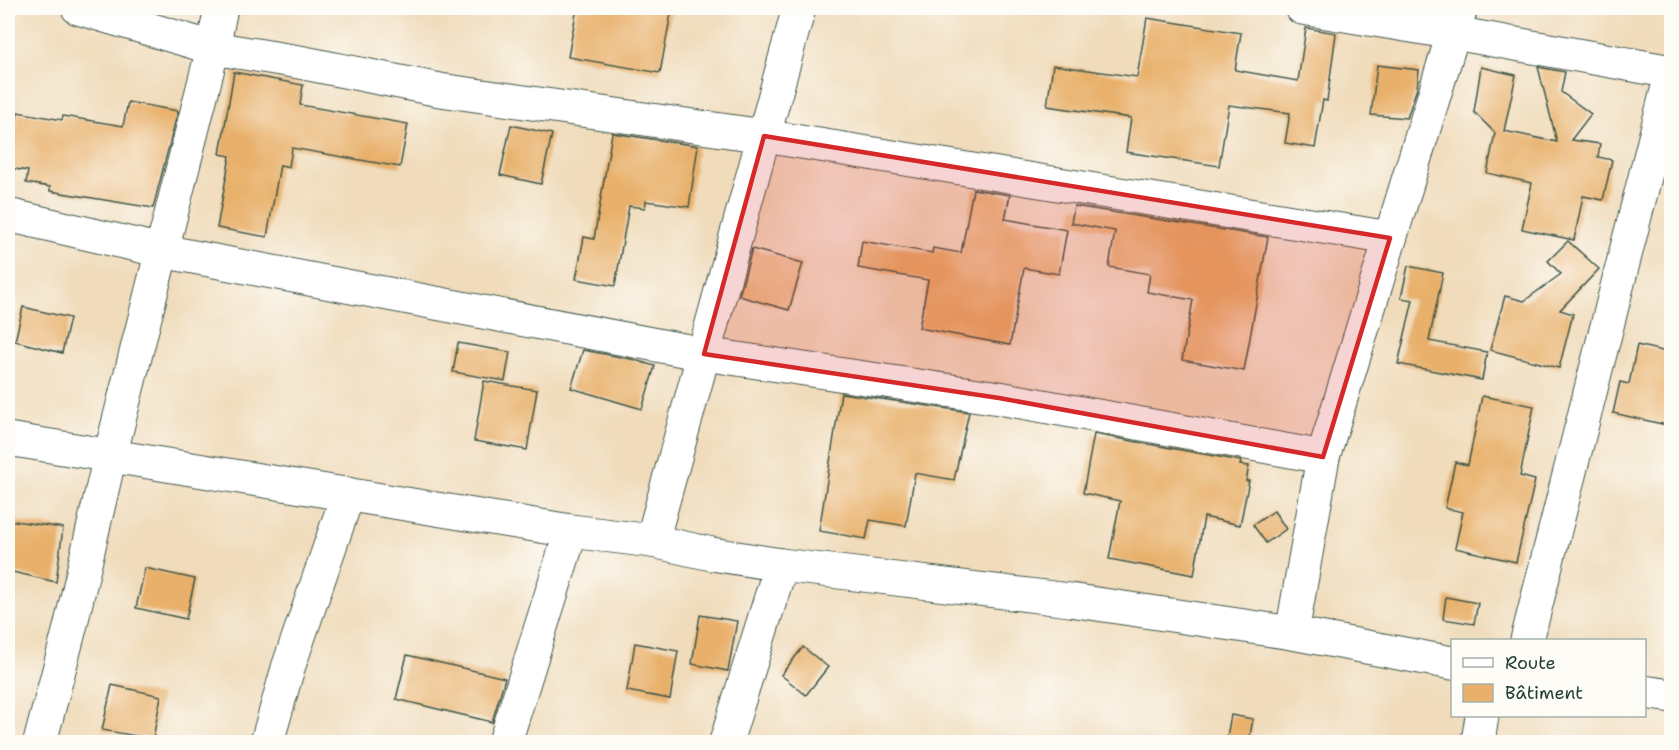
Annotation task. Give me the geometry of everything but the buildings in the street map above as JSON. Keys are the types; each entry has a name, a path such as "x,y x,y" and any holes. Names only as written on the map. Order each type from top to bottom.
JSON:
{"street":[{"path":"78,8 213,48 299,62 440,90 764,136 1390,238"},
{"path":"40,742 70,628 110,456 213,48 221,8"},
{"path":"652,541 800,8"},
{"path":"1302,8 1458,20 1671,72 1527,639"},
{"path":"1292,633 1323,458 1458,20"},
{"path":"8,215 162,251 704,354 999,398 1323,458"},
{"path":"8,439 571,531 652,541 712,554 781,565 1070,600 1292,633 1451,663"},
{"path":"267,742 288,668 348,494"},
{"path":"506,742 571,531"},
{"path":"726,742 781,565"},
{"path":"1646,692 1671,696"},
{"path":"1478,742 1482,717"}],"highlighted area":[{"path":"764,136 1390,238 1323,457 999,398 704,354"}]}
